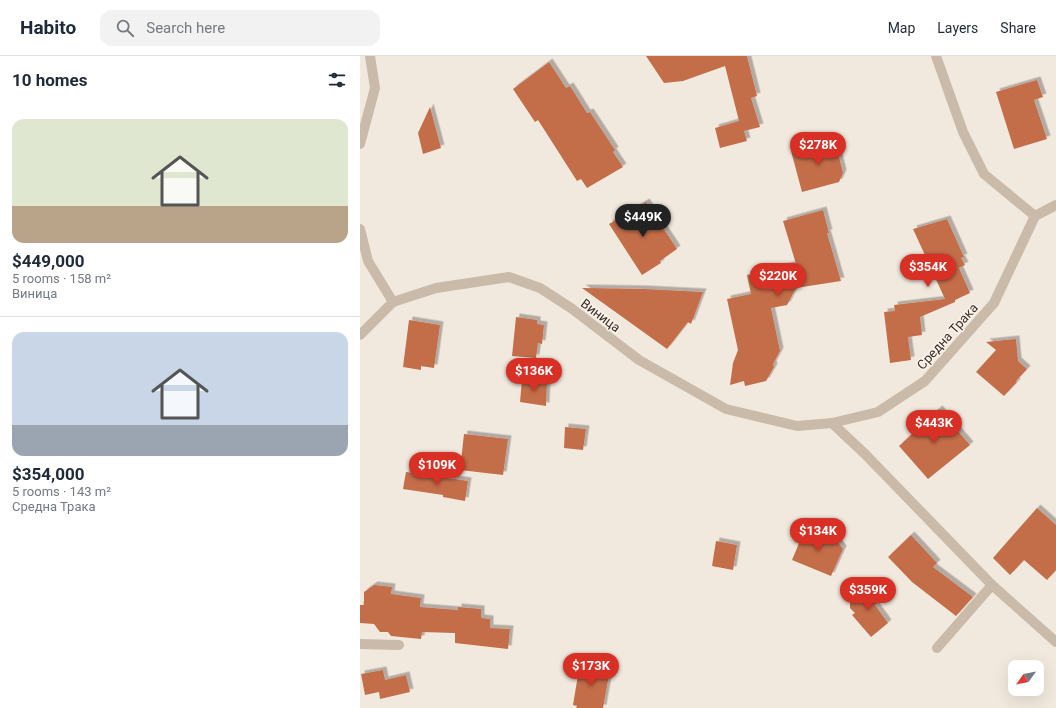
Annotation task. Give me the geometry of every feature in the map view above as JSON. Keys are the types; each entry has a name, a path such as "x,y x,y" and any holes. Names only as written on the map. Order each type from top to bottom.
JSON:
{"street":[{"path":"360,144 375,88 370,56"},
{"path":"936,56 963,132 984,174 1035,216 1056,205"},
{"name":"Средна Трака","path":"832,423 878,412 925,381 994,303 1035,216"},
{"path":"360,229 368,261 393,302"},
{"name":"Виница","path":"360,335 393,302 436,288 509,276 540,288 571,308 639,360 726,408 797,426 832,423"},
{"path":"832,423 865,454 992,585 1056,642"},
{"path":"937,648 992,585"},
{"path":"360,644 399,645"}],"building":[{"path":"646,56 747,56 757,96 751,98 760,127 744,131 747,141 720,148 715,128 739,121 725,66 683,81 664,83"},
{"path":"549,62 566,88 570,86 587,113 590,112 615,150 613,152 623,167 587,188 581,179 577,181 538,120 535,122 513,89"},
{"path":"1037,80 1043,97 1034,100 1047,139 1014,149 996,92"},
{"path":"430,107 441,148 423,154 418,133"},
{"path":"835,141 843,173 839,182 802,192 791,151"},
{"path":"646,202 677,249 660,261 661,263 642,275 609,224"},
{"path":"823,210 829,233 827,233 841,281 796,288 787,305 771,308 780,351 773,364 774,367 766,381 745,386 744,381 730,385 733,363 738,350 727,299 751,294 747,275 796,264 783,221"},
{"path":"947,219 964,257 961,258 965,265 959,268 970,293 955,300 955,302 920,317 922,335 908,337 911,360 890,363 884,312 895,311 894,305 945,299 913,229"},
{"path":"582,288 703,292 691,324 688,322 667,349"},
{"path":"516,317 537,320 537,324 544,325 542,344 538,343 536,358 512,356"},
{"path":"409,320 440,325 434,368 421,366 421,370 403,367"},
{"path":"1016,339 1018,361 1027,369 1004,396 976,372 996,350 986,342"},
{"path":"522,379 547,382 546,406 520,402"},
{"path":"939,409 970,445 928,479 899,446"},
{"path":"565,427 586,429 583,450 564,448"},
{"path":"464,434 508,439 503,475 460,470"},
{"path":"406,472 468,481 465,501 443,497 443,495 403,489"},
{"path":"1037,508 1056,525 1056,570 1047,580 1024,560 1010,575 993,558"},
{"path":"805,529 837,541 843,549 831,576 792,560"},
{"path":"911,535 937,563 933,567 973,597 956,616 912,582 888,557"},
{"path":"716,541 737,545 733,570 712,566"},
{"path":"374,585 392,587 391,594 421,598 420,607 458,610 458,607 481,609 481,618 490,619 490,628 510,629 508,649 455,643 455,633 422,632 421,639 391,636 388,632 380,632 374,624 360,623 360,605 364,605 364,592"},
{"path":"866,588 873,588 882,600 875,605 888,623 871,637 852,615 855,613 850,608 850,601"},
{"path":"588,664 605,668 609,675 603,708 576,708 577,706 573,705 579,669"},
{"path":"383,670 385,680 406,675 410,692 380,699 379,692 365,695 361,674"}]}
